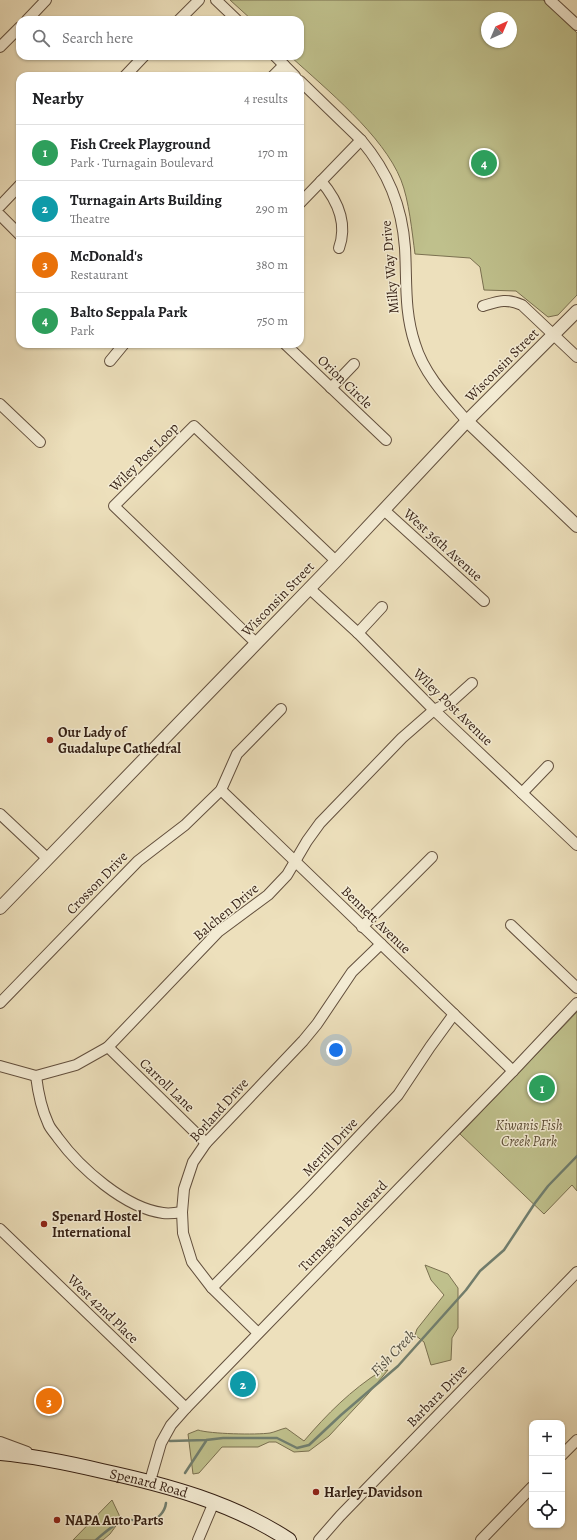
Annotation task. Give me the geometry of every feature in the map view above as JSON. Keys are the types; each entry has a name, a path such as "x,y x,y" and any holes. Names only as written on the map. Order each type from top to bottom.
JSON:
{"main road":[{"name":"Spenard Road","path":"0,1453 38,1456 150,1481 237,1511 272,1528 289,1540"}],"street":[{"path":"30,16 46,0"},
{"path":"183,16 199,0"},
{"path":"216,0 233,16"},
{"path":"550,0 577,25"},
{"path":"0,47 16,31"},
{"path":"129,72 140,60"},
{"path":"279,60 291,72"},
{"path":"277,72 284,65"},
{"name":"Milky Way Drive","path":"304,84 361,140 370,151 388,180 397,203 405,247 406,307 415,346 424,366 438,387 467,421"},
{"path":"304,199 361,140"},
{"path":"320,181 332,197 342,219 344,232 339,248"},
{"path":"0,206 16,189"},
{"path":"0,215 16,231"},
{"path":"483,306 502,300 512,301 522,305 577,357"},
{"name":"Wisconsin Street","path":"0,908 336,561 467,421 577,311"},
{"path":"110,361 121,348"},
{"name":"Orion Circle","path":"290,348 386,440"},
{"path":"331,388 354,364"},
{"path":"0,404 40,442"},
{"path":"467,421 577,526"},
{"name":"Wiley Post Loop","path":"256,643 114,506 194,426 336,561"},
{"name":"West 36th Avenue","path":"384,510 484,601"},
{"name":"Wiley Post Avenue","path":"309,588 358,633 434,710 577,845"},
{"path":"358,633 382,607"},
{"name":"Balchen Drive","path":"36,1076 76,1065 108,1047 218,932 268,895 287,875 307,841 320,824 402,738 434,710 452,701 472,682"},
{"path":"221,790 236,754 281,709"},
{"path":"522,793 548,766"},
{"name":"Bennett Avenue","path":"221,790 513,1071"},
{"name":"Crosson Drive","path":"0,1003 138,861 185,825 221,790"},
{"path":"0,814 48,859"},
{"path":"362,927 432,857"},
{"path":"511,925 577,988"},
{"name":"Borland Drive","path":"258,1333 212,1288 192,1262 183,1233 182,1212 184,1189 193,1162 206,1143 303,1041 317,1024 352,972 381,944"},
{"name":"Turnagain Boulevard","path":"150,1481 161,1443 171,1425 186,1408 577,1003"},
{"name":"Merrill Drive","path":"212,1288 398,1095 430,1046 454,1014"},
{"name":"Carroll Lane","path":"108,1047 206,1143"},
{"path":"0,1066 36,1076 39,1098 48,1125 66,1149 90,1173 117,1194 140,1206 163,1213 182,1212"},
{"name":"West 42nd Place","path":"0,1229 186,1408"},
{"name":"Barbara Drive","path":"319,1540 340,1516 577,1272"},
{"path":"565,1453 577,1440"},
{"path":"0,1442 38,1456"},
{"path":"481,1540 529,1490"},
{"path":"198,1540 214,1502"}],"green space":[{"path":"230,0 543,0 577,33 577,295 558,315 548,317 516,291 484,290 480,267 470,258 415,254 410,216 401,180 393,163 381,146 352,114 294,60 304,60 304,16 248,16"},
{"name":"Kiwanis Fish Creek Park","path":"577,1012 577,1191 572,1185 544,1214 460,1134"},
{"path":"425,1265 448,1274 458,1288 458,1328 452,1338 451,1360 431,1365 424,1342 415,1335 417,1329 444,1295 431,1280"},
{"path":"388,1370 329,1436 309,1451 294,1452 276,1442 269,1442 258,1447 222,1447 199,1473 193,1474 188,1434 198,1430 222,1433 263,1434 272,1433 286,1428 304,1441 350,1394 381,1371"},
{"path":"112,1500 121,1519 110,1534 103,1540 73,1540"}],"waterway":[{"name":"Fish Creek","path":"170,1441 223,1438 277,1438 297,1448 309,1445 398,1366 466,1290 480,1271 504,1250 548,1186 577,1156"},
{"name":"Fish Creek","path":"185,1473 206,1441"},
{"name":"Fish Creek","path":"96,1540 111,1528 124,1521 130,1520 145,1522 154,1520 162,1513 166,1503"}],"place":[{"name":"Balto Seppala Park","path":"484,163"},
{"name":"Our Lady of Guadalupe Cathedral","path":"50,740"},
{"name":"Fish Creek Playground","path":"542,1088"},
{"name":"Spenard Hostel International","path":"44,1224"},
{"name":"Turnagain Arts Building","path":"243,1384"},
{"name":"McDonald's","path":"49,1401"},
{"name":"Harley-Davidson","path":"316,1492"},
{"name":"NAPA Auto Parts","path":"57,1520"}]}
